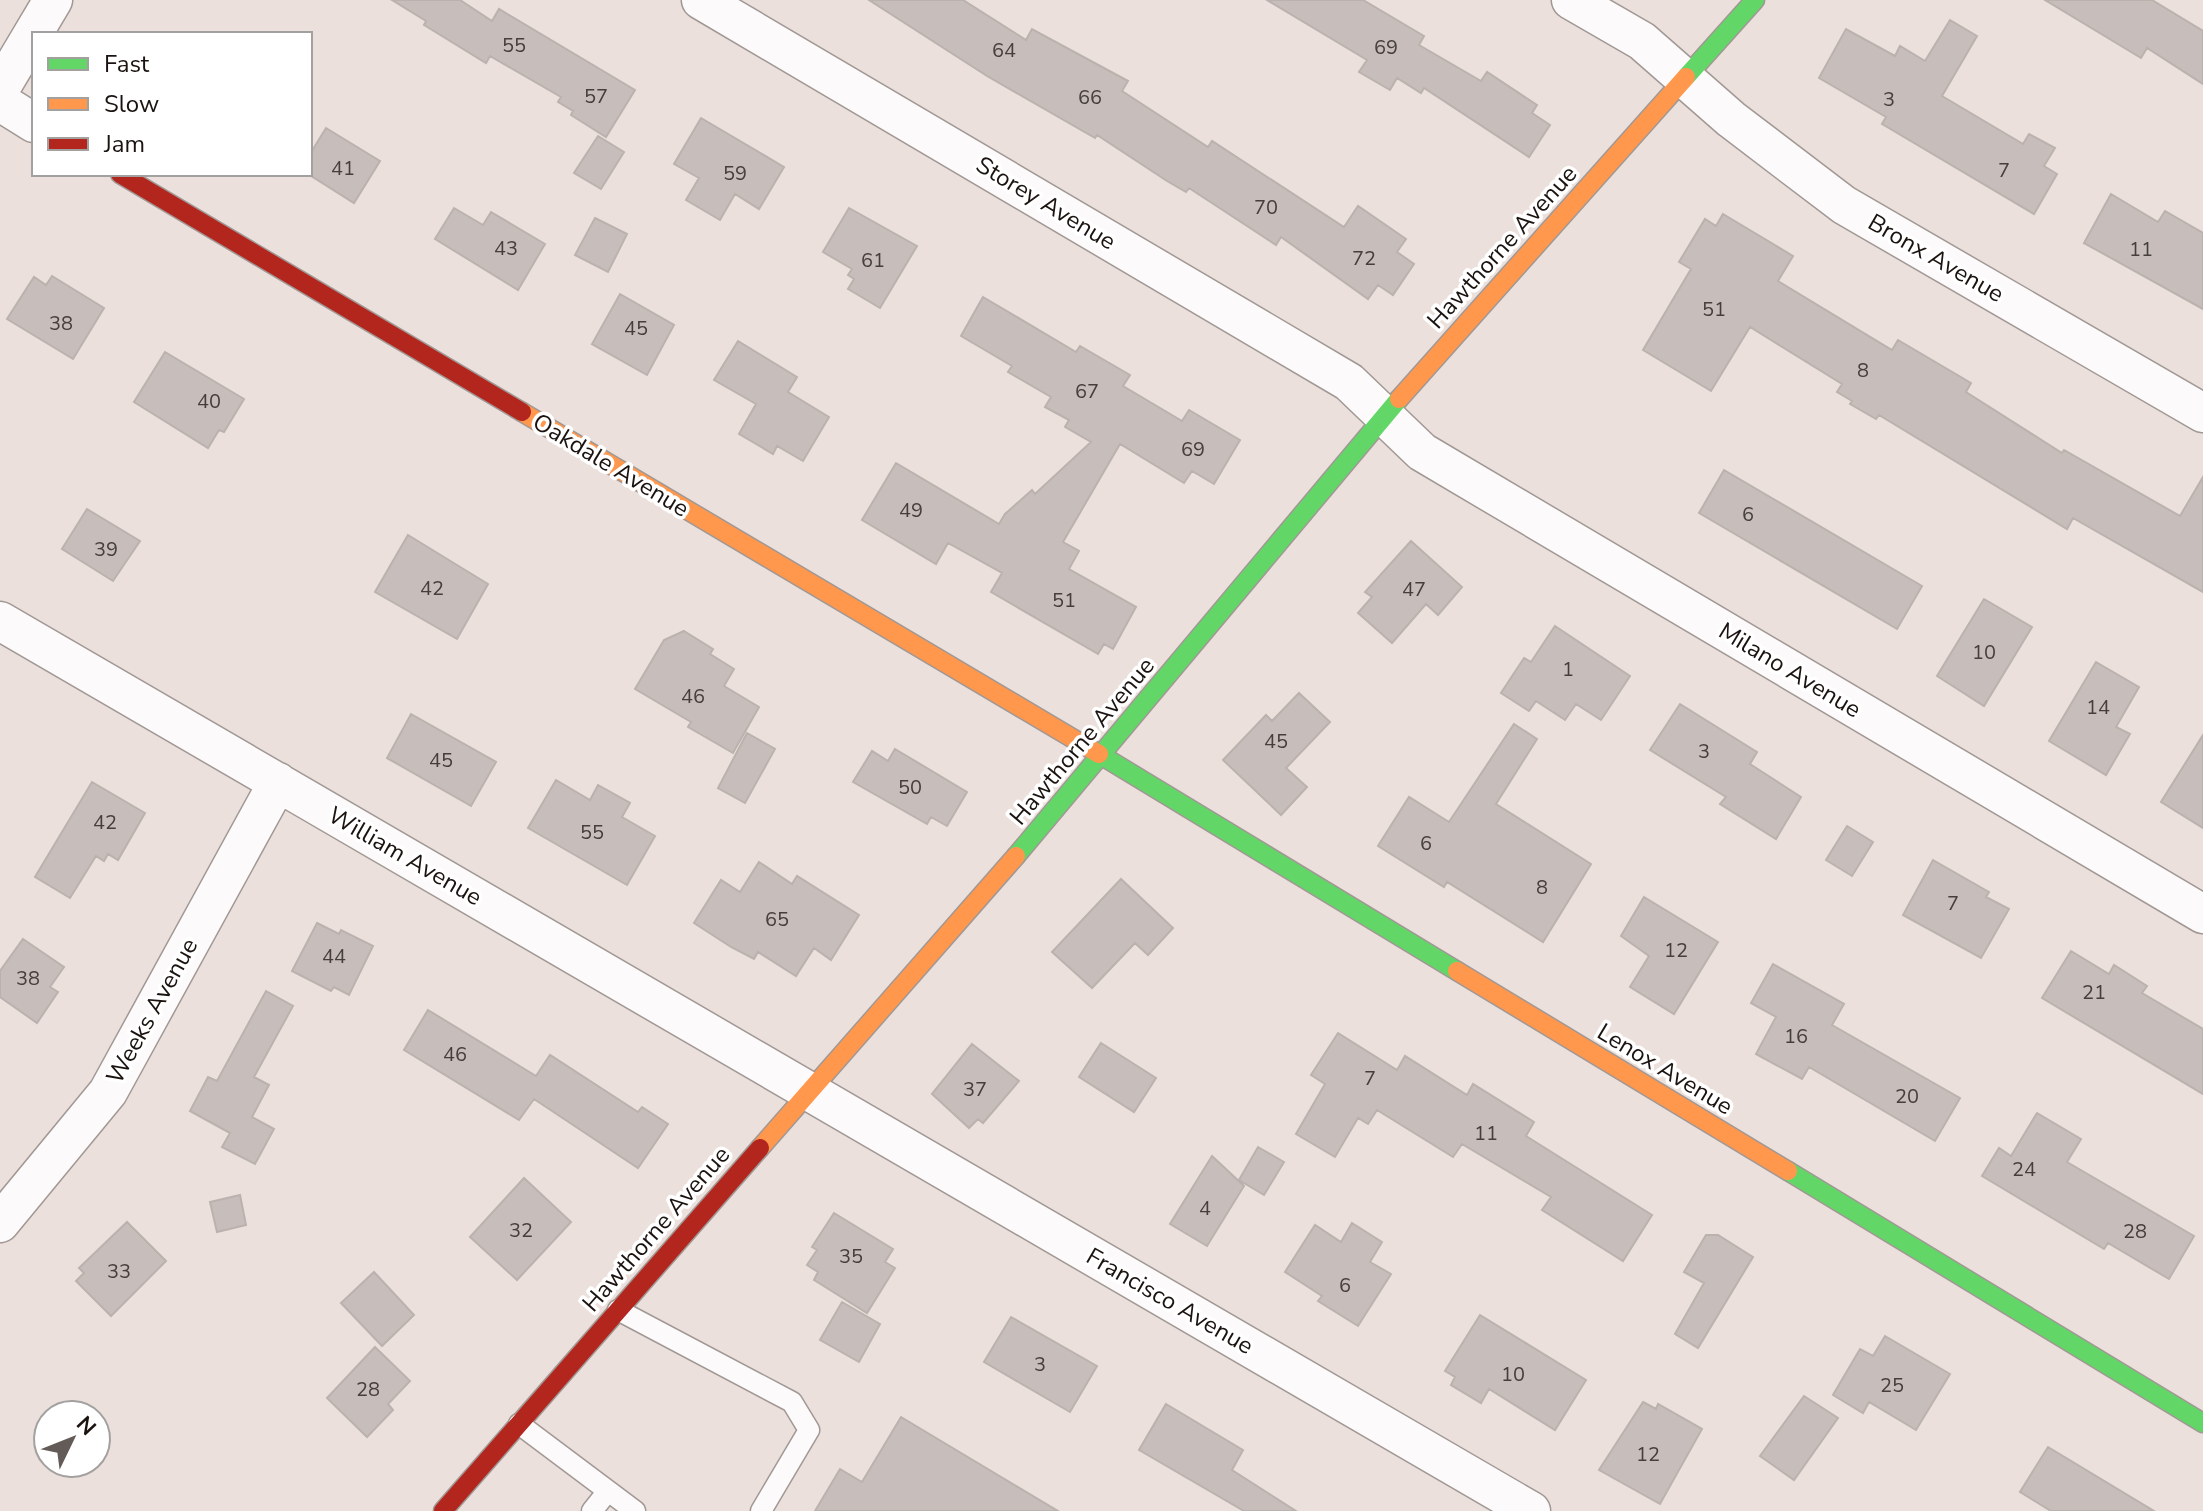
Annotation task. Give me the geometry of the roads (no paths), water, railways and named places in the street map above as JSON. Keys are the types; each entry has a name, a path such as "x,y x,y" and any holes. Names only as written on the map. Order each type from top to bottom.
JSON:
{"street":[{"path":"34,32 53,0"},
{"name":"Storey Avenue","path":"701,0 1349,382 1382,418"},
{"name":"Bronx Avenue","path":"1571,0 1642,41 1684,79 1844,205 2203,413"},
{"name":"Hawthorne Avenue","path":"443,1511 1102,757 1382,418 1755,0"},
{"path":"0,89 32,35"},
{"path":"0,102 32,122"},
{"name":"Oakdale Avenue","path":"123,176 1102,757"},
{"name":"Milano Avenue","path":"1382,418 1422,452 2203,914"},
{"name":"William Avenue","path":"0,621 809,1091"},
{"name":"Lenox Avenue","path":"1102,757 2203,1423"},
{"name":"Weeks Avenue","path":"0,1223 108,1092 278,782"},
{"name":"Francisco Avenue","path":"809,1091 1531,1511"}],"lane":[{"path":"618,1310 792,1402 809,1430 761,1511"},
{"path":"519,1424 635,1511"},
{"path":"592,1511 608,1491"}]}
